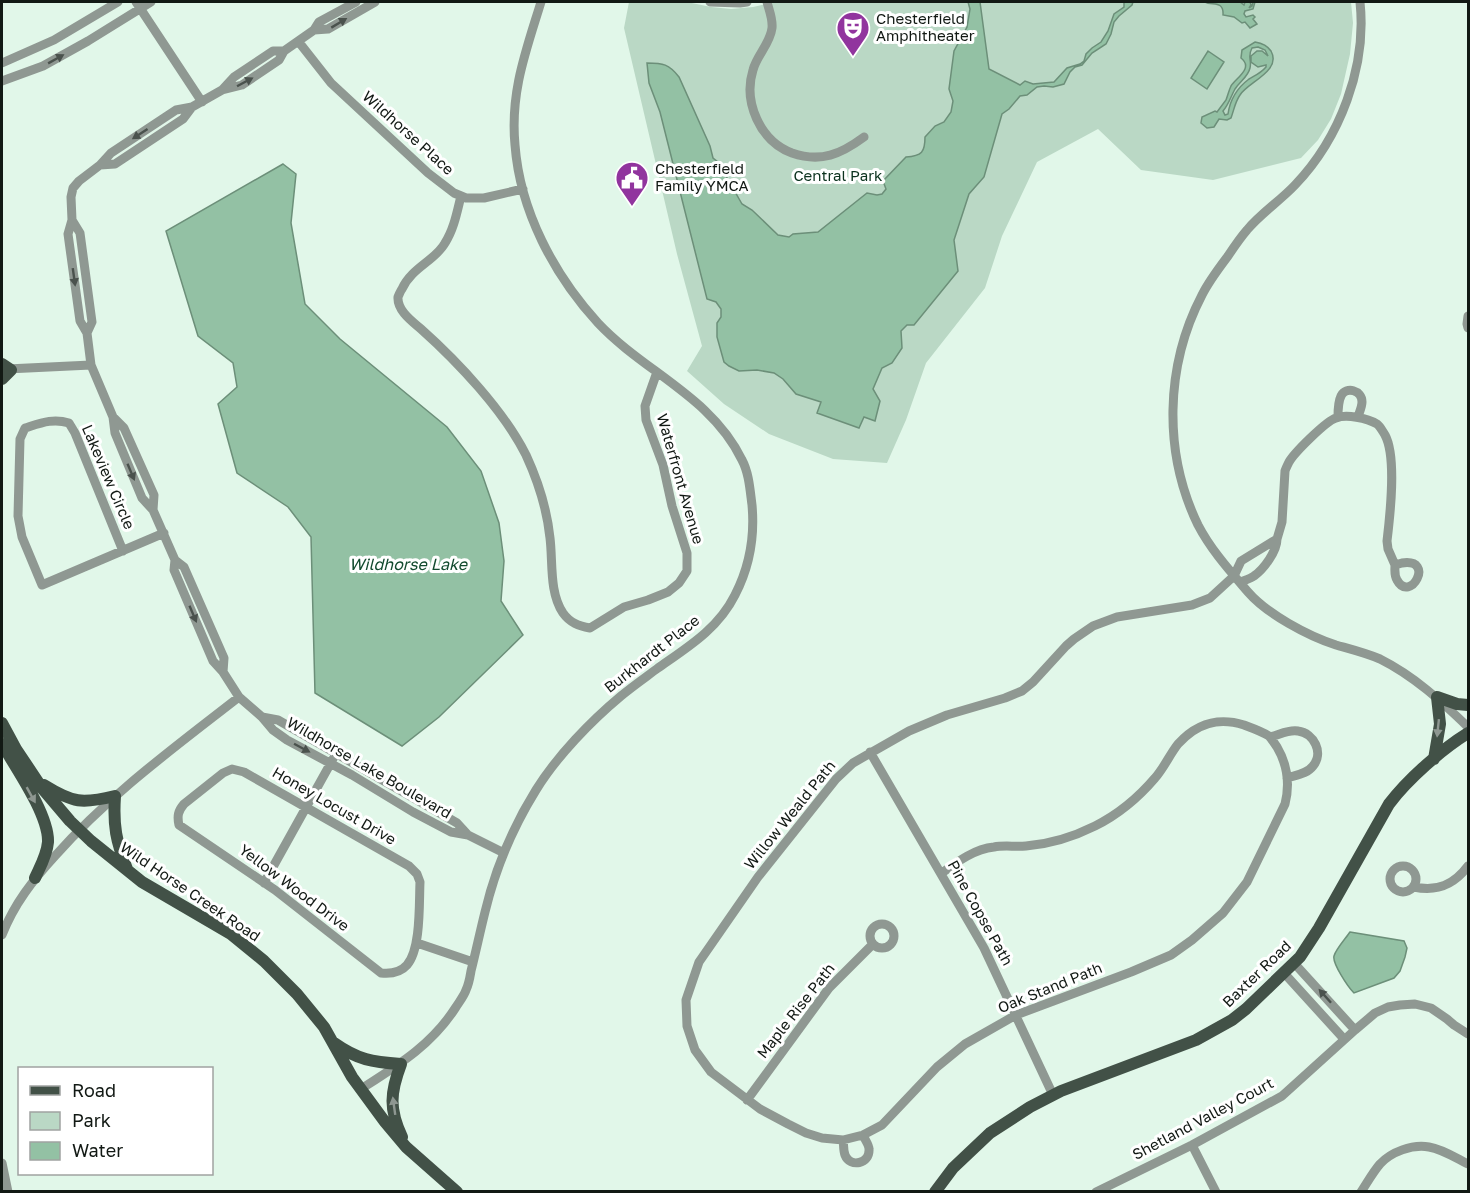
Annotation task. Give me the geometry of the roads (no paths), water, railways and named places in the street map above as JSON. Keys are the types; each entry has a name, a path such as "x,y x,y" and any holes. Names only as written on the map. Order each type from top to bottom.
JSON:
{"main road":[{"path":"2,379 5,368"},
{"path":"1434,759 1440,724 1437,697 1468,705"},
{"name":"Wild Horse Creek Road","path":"2,723 36,779 70,822 128,871 231,934 264,961 297,994 324,1027 361,1089 385,1122 406,1147 457,1191"},
{"name":"Baxter Road","path":"935,1191 953,1168 990,1133 1030,1107 1053,1095 1196,1040 1232,1020 1246,1009 1300,957 1319,928 1389,804 1404,786 1434,759 1468,733"},
{"path":"2,744 46,825 48,843 35,878"},
{"path":"36,779 62,796 79,802 115,796 113,819 119,849 128,871"},
{"path":"331,1040 346,1052 361,1058 378,1063 401,1064 394,1082 392,1101 398,1128 406,1147"}],"street":[{"path":"2,63 54,40 118,2"},
{"path":"2,81 43,66 88,41 138,5 151,2"},
{"name":"Wildhorse Lake Boulevard","path":"356,2 319,22 314,30 284,51 273,51 234,77 222,90 192,107 176,110 111,153 79,181 73,188 71,197 72,220 68,234 80,321 87,333 91,364 113,417 115,433 142,498 153,510 164,533 175,560 174,570 213,661 239,697 280,735 413,812 451,832 468,835 504,853"},
{"name":"Wildhorse Lake Boulevard","path":"314,30 328,29 375,2"},
{"name":"Burkhardt Place","path":"361,1089 401,1064 426,1044 448,1019 466,992 485,911 504,853 537,789 564,752 619,698 710,630 734,597 748,562 754,525 750,486 743,461 723,429 698,402 620,343 599,324 573,293 552,259 526,202 514,143 514,105 519,74 541,2"},
{"path":"710,2 747,2"},
{"path":"767,2 772,29 767,44 753,68 750,85 754,111 768,137 783,149 814,158 831,156 864,137"},
{"path":"1360,2 1362,20 1359,53 1352,85 1328,141 1295,184 1247,229 1202,294 1179,356 1173,398 1173,439 1188,500 1199,525 1212,548 1250,594 1267,609 1310,635 1380,659 1425,687 1468,727"},
{"path":"138,5 202,102"},
{"name":"Wildhorse Place","path":"298,41 331,83 428,173 461,196"},
{"path":"461,196 484,198 523,189"},
{"name":"Waterfront Avenue","path":"461,196 445,245 418,267 405,283 398,297 399,305 405,314 439,345 477,386 509,426 526,455 544,503 550,537 554,586 559,607 572,623 590,628 624,607 668,592 679,583 687,571 687,553 672,506 663,465 646,420 645,405 657,372"},
{"path":"1468,316 1468,328"},
{"path":"5,368 91,364"},
{"path":"1338,417 1340,398 1344,392 1350,390 1358,393 1362,399 1358,417"},
{"path":"1237,579 1253,577 1274,551 1282,522 1285,471 1288,463 1329,421 1338,417 1358,417 1377,424 1388,443 1392,475 1387,541 1395,565"},
{"name":"Lakeview Circle","path":"59,420 69,423 123,551 42,585 22,537 18,516 20,439 26,428 59,420"},
{"path":"123,551 164,533"},
{"path":"1237,579 1241,561 1277,539"},
{"name":"Willow Weald Path","path":"747,1100 711,1072 695,1050 687,1026 686,1000 699,962 758,877 836,779 853,763 909,731 947,715 1022,691 1066,646 1093,626 1117,617 1192,605 1210,598 1237,579"},
{"path":"2,935 23,893 79,830 140,773 239,697"},
{"name":"Wildhorse Lake Boulevard","path":"262,717 278,720 337,753 457,823 468,835"},
{"path":"942,873 975,852 994,846 1043,844 1070,837 1118,813 1157,777 1178,744 1201,726 1216,721 1232,722 1254,728 1270,737 1293,730 1306,733 1315,742 1318,750 1316,760 1306,772 1287,778"},
{"name":"Oak Stand Path","path":"747,1100 806,1133 822,1138 843,1140 863,1136 882,1125 937,1067 965,1044 1016,1015 1172,955 1223,913 1247,882 1285,804 1288,790 1283,758 1270,737"},
{"name":"Pine Copse Path","path":"870,752 984,948 1053,1095"},
{"path":"264,883 337,753"},
{"name":"Honey Locust Drive","path":"177,817 184,804 224,773 232,769 244,772 409,866 417,874 420,882 417,943"},
{"name":"Yellow Wood Drive","path":"177,817 179,825 264,883 381,973 398,972 408,965 417,943"},
{"path":"1413,887 1442,888 1468,866"},
{"path":"417,943 473,962"},
{"name":"Maple Rise Path","path":"747,1100 830,988 873,944"},
{"path":"1294,963 1356,1030"},
{"path":"1284,973 1344,1040"},
{"name":"Shetland Valley Court","path":"1096,1191 1192,1144 1282,1096 1375,1013 1388,1007 1415,1004 1431,1008 1468,1034"},
{"path":"843,1140 845,1155 854,1163 858,1163 866,1160 869,1152 868,1144 863,1136"},
{"path":"1192,1144 1216,1191"},
{"path":"1361,1191 1380,1164 1409,1148 1428,1147 1468,1164"},
{"path":"2,1163 8,1191"}],"water":[{"path":"968,2 980,2 989,69 1020,85 1025,81 1033,84 1054,82 1067,68 1080,64 1084,61 1086,54 1101,42 1114,14 1124,7 1124,2 1133,2 1114,22 1106,44 1092,53 1082,65 1075,67 1064,84 1037,87 1027,95 1020,96 1002,114 984,177 969,194 954,240 958,271 914,325 907,325 901,331 902,348 892,363 882,368 873,389 880,401 875,421 864,417 859,428 817,413 821,402 796,394 783,379 774,373 757,370 739,371 724,362 717,337 717,323 721,317 721,309 716,302 707,299 660,112 649,83 647,63 665,65 679,77 710,146 713,158 718,162 742,204 752,210 778,235 789,237 793,234 818,232 867,193 882,194 886,189 883,181 906,157 916,156 922,152 925,137 935,126 944,122 951,112 953,101 949,89 954,51 967,27 970,9"},
{"path":"1205,2 1240,2 1244,5 1245,2 1250,2 1249,8 1255,2 1253,9 1245,11 1244,14 1246,17 1253,15 1257,24 1250,28 1245,22 1242,23 1234,17 1223,15 1220,5"},
{"path":"1255,42 1264,45 1271,51 1272,64 1263,76 1240,95 1231,118 1219,119 1214,127 1207,128 1201,123 1202,117 1217,112 1226,100 1231,86 1245,69 1245,62 1241,58 1242,50","holes":["1258,47 1265,50 1268,56 1262,51 1257,51 1251,56 1251,62 1258,67 1266,65 1266,67 1241,86 1232,99 1228,114 1225,115 1223,111 1235,89 1249,71 1252,48"]},
{"path":"1208,51 1224,62 1207,89 1191,78"},
{"name":"Wildhorse Lake","path":"283,164 296,174 291,223 305,304 340,339 447,427 481,471 499,523 504,561 501,601 523,635 439,717 402,746 315,693 311,537 288,507 237,473 218,404 237,387 233,363 198,336 166,231"},
{"path":"1350,932 1404,941 1407,948 1405,957 1400,971 1394,978 1354,993 1341,975 1334,959 1337,950"}],"place":[{"name":"Chesterfield Amphitheater","path":"853,57"},
{"name":"Chesterfield Family YMCA","path":"632,207"}],"park label":[{"name":"Central Park","path":"838,176"}]}
